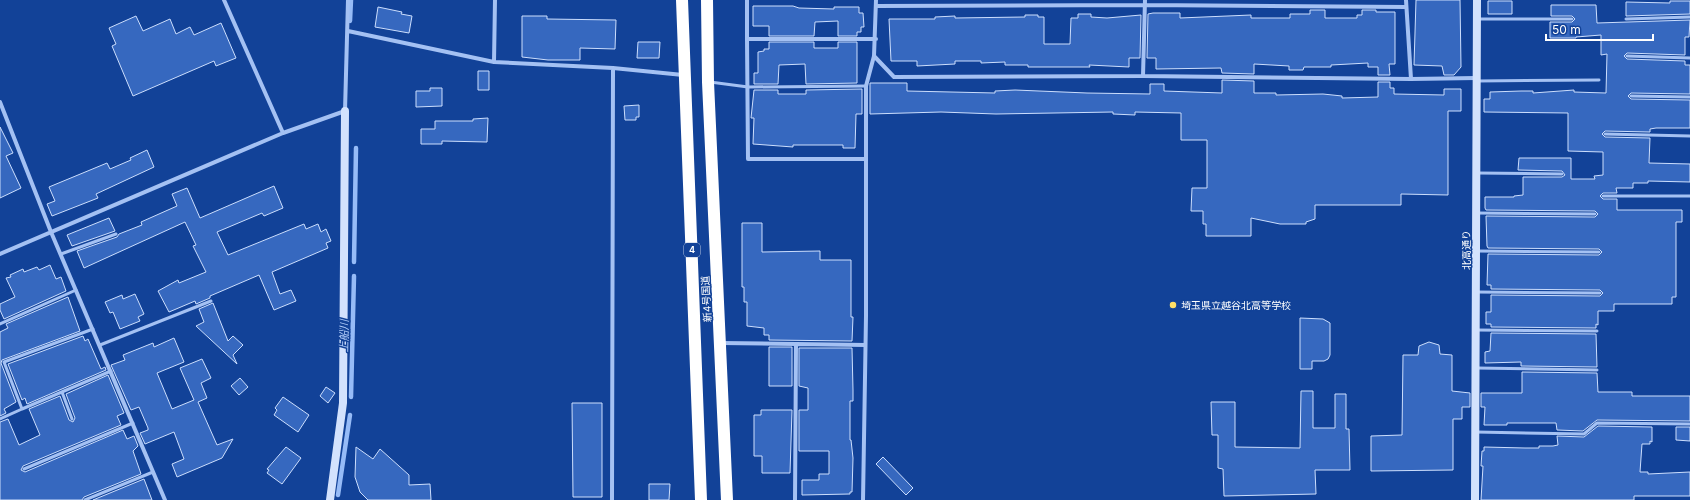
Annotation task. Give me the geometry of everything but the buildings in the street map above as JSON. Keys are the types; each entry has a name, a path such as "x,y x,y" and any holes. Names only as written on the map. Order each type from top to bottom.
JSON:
{"highway":[{"name":"新4号国道","path":"682,0 701,500"},
{"name":"新4号国道","path":"707,0 708,82 727,500"}],"street":[{"path":"224,0 283,133"},
{"path":"330,500 343,403 345,111 348,0"},
{"path":"494,62 495,0"},
{"path":"747,0 748,159 866,159"},
{"path":"863,500 866,86 874,56 876,39 876,0"},
{"path":"1406,0 1412,79"},
{"name":"北高通り","path":"1475,500 1477,0"},
{"path":"876,6 1144,3 1406,7"},
{"path":"1143,76 1144,3"},
{"path":"348,31 494,62 613,68 686,76"},
{"path":"747,39 876,39"},
{"path":"874,56 894,76 1143,76 1477,79"},
{"path":"612,500 613,68"},
{"path":"0,102 51,232 166,500"},
{"path":"0,254 283,133 345,111"},
{"path":"720,343 864,345"},
{"path":"795,500 796,344"}],"lane":[{"path":"1626,19 1690,17"},
{"path":"1477,19 1572,19"},
{"path":"1628,56 1690,58"},
{"path":"1477,79 1600,80"},
{"path":"708,82 748,87 866,86"},
{"path":"1631,96 1690,97"},
{"path":"1605,134 1690,136"},
{"path":"1476,173 1562,174"},
{"path":"1603,196 1690,196"},
{"path":"1476,213 1596,214"},
{"path":"61,254 116,234"},
{"path":"1476,251 1599,252"},
{"path":"0,324 76,290"},
{"path":"1476,292 1600,293"},
{"path":"100,345 211,301"},
{"path":"22,410 4,362 92,329"},
{"path":"1476,330 1597,330"},
{"path":"1476,368 1597,370"},
{"path":"0,419 111,371"},
{"path":"62,392 72,419"},
{"path":"24,469 133,423"},
{"path":"1476,432 1584,434 1597,424 1690,424"},
{"path":"85,500 153,472"}],"waterway":[{"name":"上船川","path":"350,21 351,0"},
{"name":"上船川","path":"354,262 356,148"},
{"name":"上船川","path":"351,397 354,276"},
{"name":"上船川","path":"338,495 350,415"}],"place":[{"name":"埼玉県立越谷北高等学校","path":"1173,305"}]}
